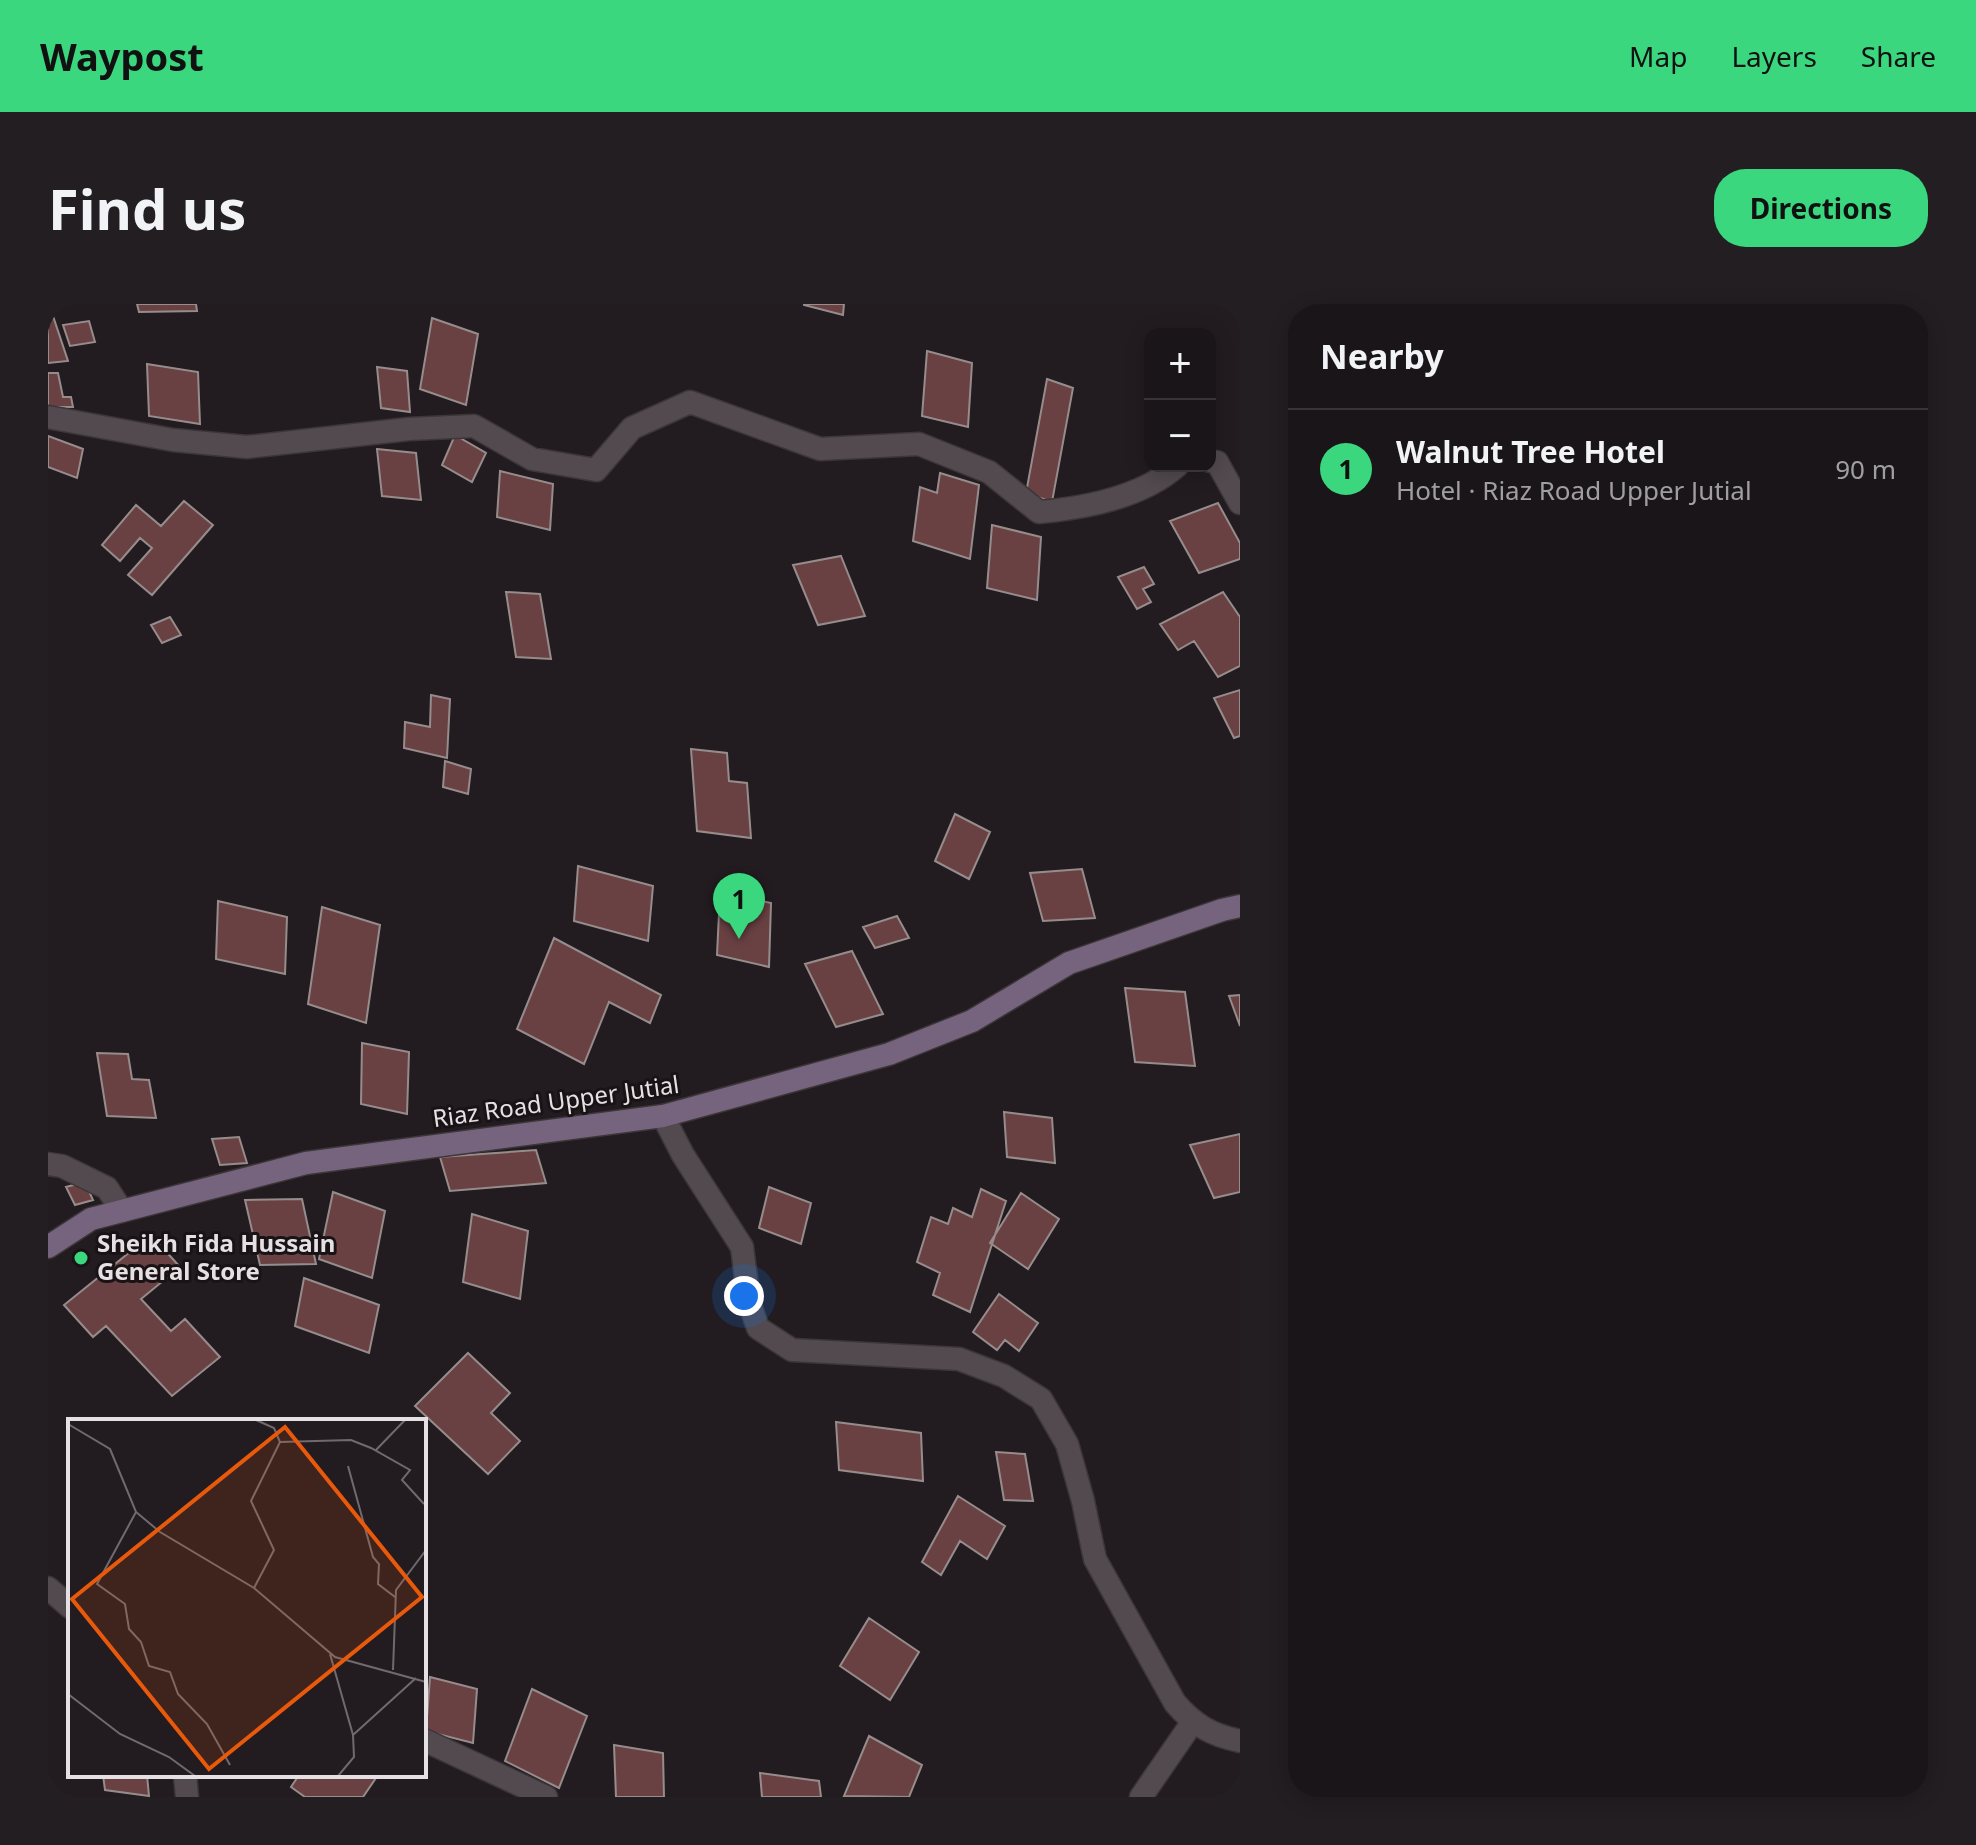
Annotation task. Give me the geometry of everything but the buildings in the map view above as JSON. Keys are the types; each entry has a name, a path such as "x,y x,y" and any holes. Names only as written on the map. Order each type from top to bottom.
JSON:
{"main road":[{"name":"Riaz Road Upper Jutial","path":"48,1247 91,1219 306,1163 663,1116 889,1054 972,1021 1069,963 1240,906"}],"street":[{"path":"48,417 173,440 247,447 409,429 474,426 532,459 596,470 632,428 690,402 820,449 919,444 989,472 1039,512 1082,508 1160,481 1170,472"},
{"path":"1216,462 1240,503"},
{"path":"663,1116 683,1155 742,1247 749,1302 758,1328 792,1350 959,1359 1004,1376 1041,1399 1067,1444 1095,1559 1175,1703 1192,1723 1225,1738 1240,1741"},
{"path":"48,1164 62,1166 107,1188 122,1211"},
{"path":"48,1588 68,1605"},
{"path":"1141,1797 1192,1723"},
{"path":"426,1741 546,1797"},
{"path":"185,1777 187,1797"}],"place":[{"name":"Walnut Tree Hotel","path":"739,939"},
{"name":"Sheikh Fida Hussain General Store","path":"81,1258"}]}
